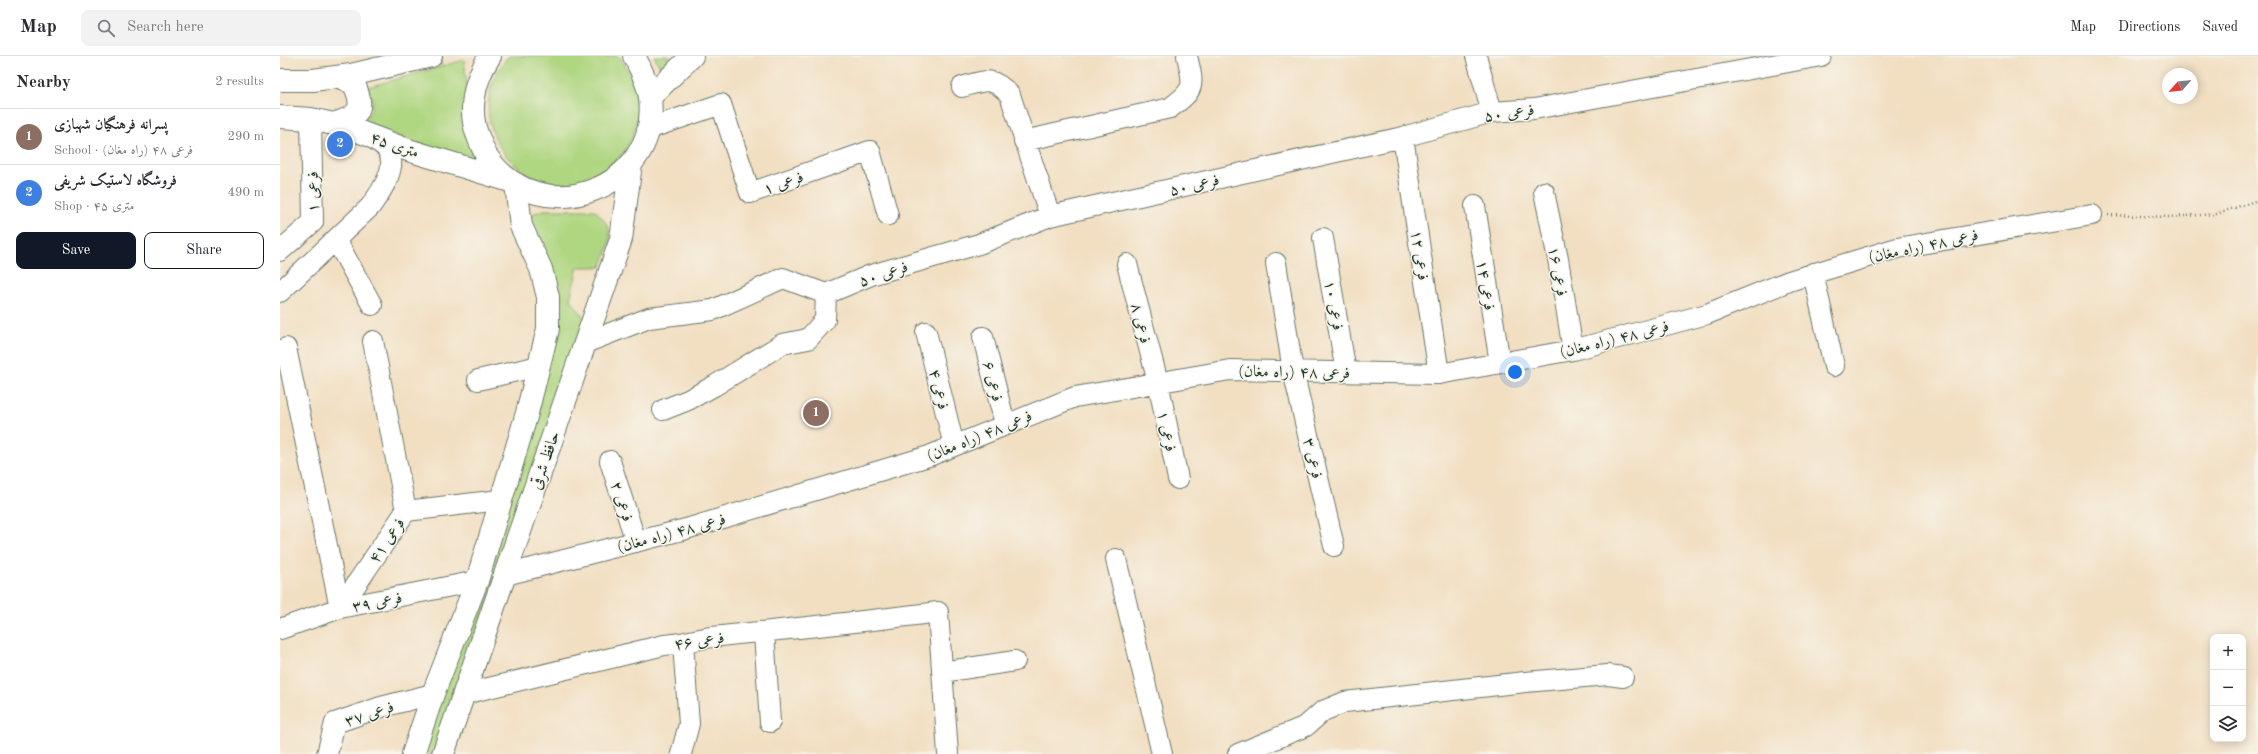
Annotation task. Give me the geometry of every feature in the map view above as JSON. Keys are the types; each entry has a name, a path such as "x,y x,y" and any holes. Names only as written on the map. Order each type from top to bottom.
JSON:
{"main road":[{"path":"280,80 340,77 431,56"},
{"path":"490,56 481,70 473,99 475,130 488,158 512,182 533,193 560,197 587,194 612,182 632,164 642,147 648,129 650,97 644,74 634,56"},
{"path":"650,97 692,56"},
{"path":"333,124 349,120 356,114 360,105 354,84 340,77"},
{"name":"۴۵ متری","path":"280,117 312,119 333,124 408,150 512,182"},
{"name":"حافظ شرقی","path":"443,754 621,239 632,164"},
{"name":"حافظ شرقی","path":"414,754 433,694 477,581 527,413 548,329 548,297 541,269 521,226 512,182"}],"street":[{"path":"1024,141 1170,108 1187,96 1193,81 1187,56"},
{"path":"1476,56 1492,112"},
{"name":"فرعی ۵۰","path":"826,294 871,275 979,244 1050,216 1403,137 1492,112 1534,109 1821,56"},
{"path":"962,86 987,80 999,84 1010,95 1050,216"},
{"name":"فرعی ۱","path":"648,129 721,104 750,193 870,151 888,215"},
{"name":"فرعی ۱","path":"280,251 313,222 312,119"},
{"path":"280,292 370,207 381,192 388,177 392,159 386,148 367,135"},
{"name":"فرعی ۱۲","path":"1403,137 1439,374"},
{"name":"فرعی ۱۶","path":"1544,192 1573,350"},
{"name":"فرعی ۱۴","path":"1475,206 1500,363"},
{"name":"فرعی ۴۸ (راه مغان)","path":"505,575 686,529 929,456 1075,397 1230,370 1439,374 1573,350 1707,314 1813,273 1897,248 2092,215"},
{"name":"فرعی ۱۰","path":"1323,238 1346,372"},
{"path":"336,240 372,305"},
{"name":"فرعی ۳","path":"1276,263 1294,371 1334,546"},
{"name":"فرعی ۸","path":"1127,264 1158,382"},
{"path":"280,270 304,269"},
{"path":"1813,273 1834,366"},
{"path":"585,343 648,318 713,310 783,278 826,294 825,320 808,339 782,344 714,386 688,400 663,410"},
{"name":"فرعی ۴","path":"926,332 954,446"},
{"name":"فرعی ۶","path":"983,337 1005,424"},
{"path":"373,341 406,511"},
{"path":"286,348 340,608"},
{"path":"478,380 539,366"},
{"name":"فرعی ۱","path":"1158,382 1178,479"},
{"name":"فرعی ۲","path":"610,461 636,542"},
{"name":"فرعی ۴۱","path":"340,608 406,511 500,500"},
{"path":"1116,559 1162,754"},
{"name":"فرعی ۳۹","path":"280,629 340,608 477,581"},
{"name":"فرعی ۴۶","path":"464,694 664,645 682,644 710,638 938,612 942,672"},
{"path":"764,633 770,722"},
{"path":"681,754 689,724 682,644"},
{"path":"948,754 942,672 1015,661"},
{"path":"1238,754 1306,726 1323,711 1345,702 1525,682 1608,675 1623,677"},
{"name":"فرعی ۳۷","path":"327,754 335,723 381,707 433,694"}],"path":[{"path":"2092,215 2169,217 2216,214 2258,200"}],"green space":[{"path":"509,56 618,56 635,85 638,113 631,139 616,161 594,177 568,184 541,180 514,164 502,150 494,135 490,123 488,105 494,79 503,63"},
{"path":"654,56 670,56 661,69"},
{"path":"464,60 476,163 360,123 371,111 372,102 368,87"},
{"path":"544,210 595,210 602,217 609,230 610,236 608,250 601,267 578,267 570,299 585,319 436,754 422,754 557,334 557,289 533,229 532,214"}],"place":[{"name":"فروشگاه لاستیک شریفی","path":"340,144"},
{"name":"پسرانه فرهنگیان شهبازی","path":"816,413"}]}
